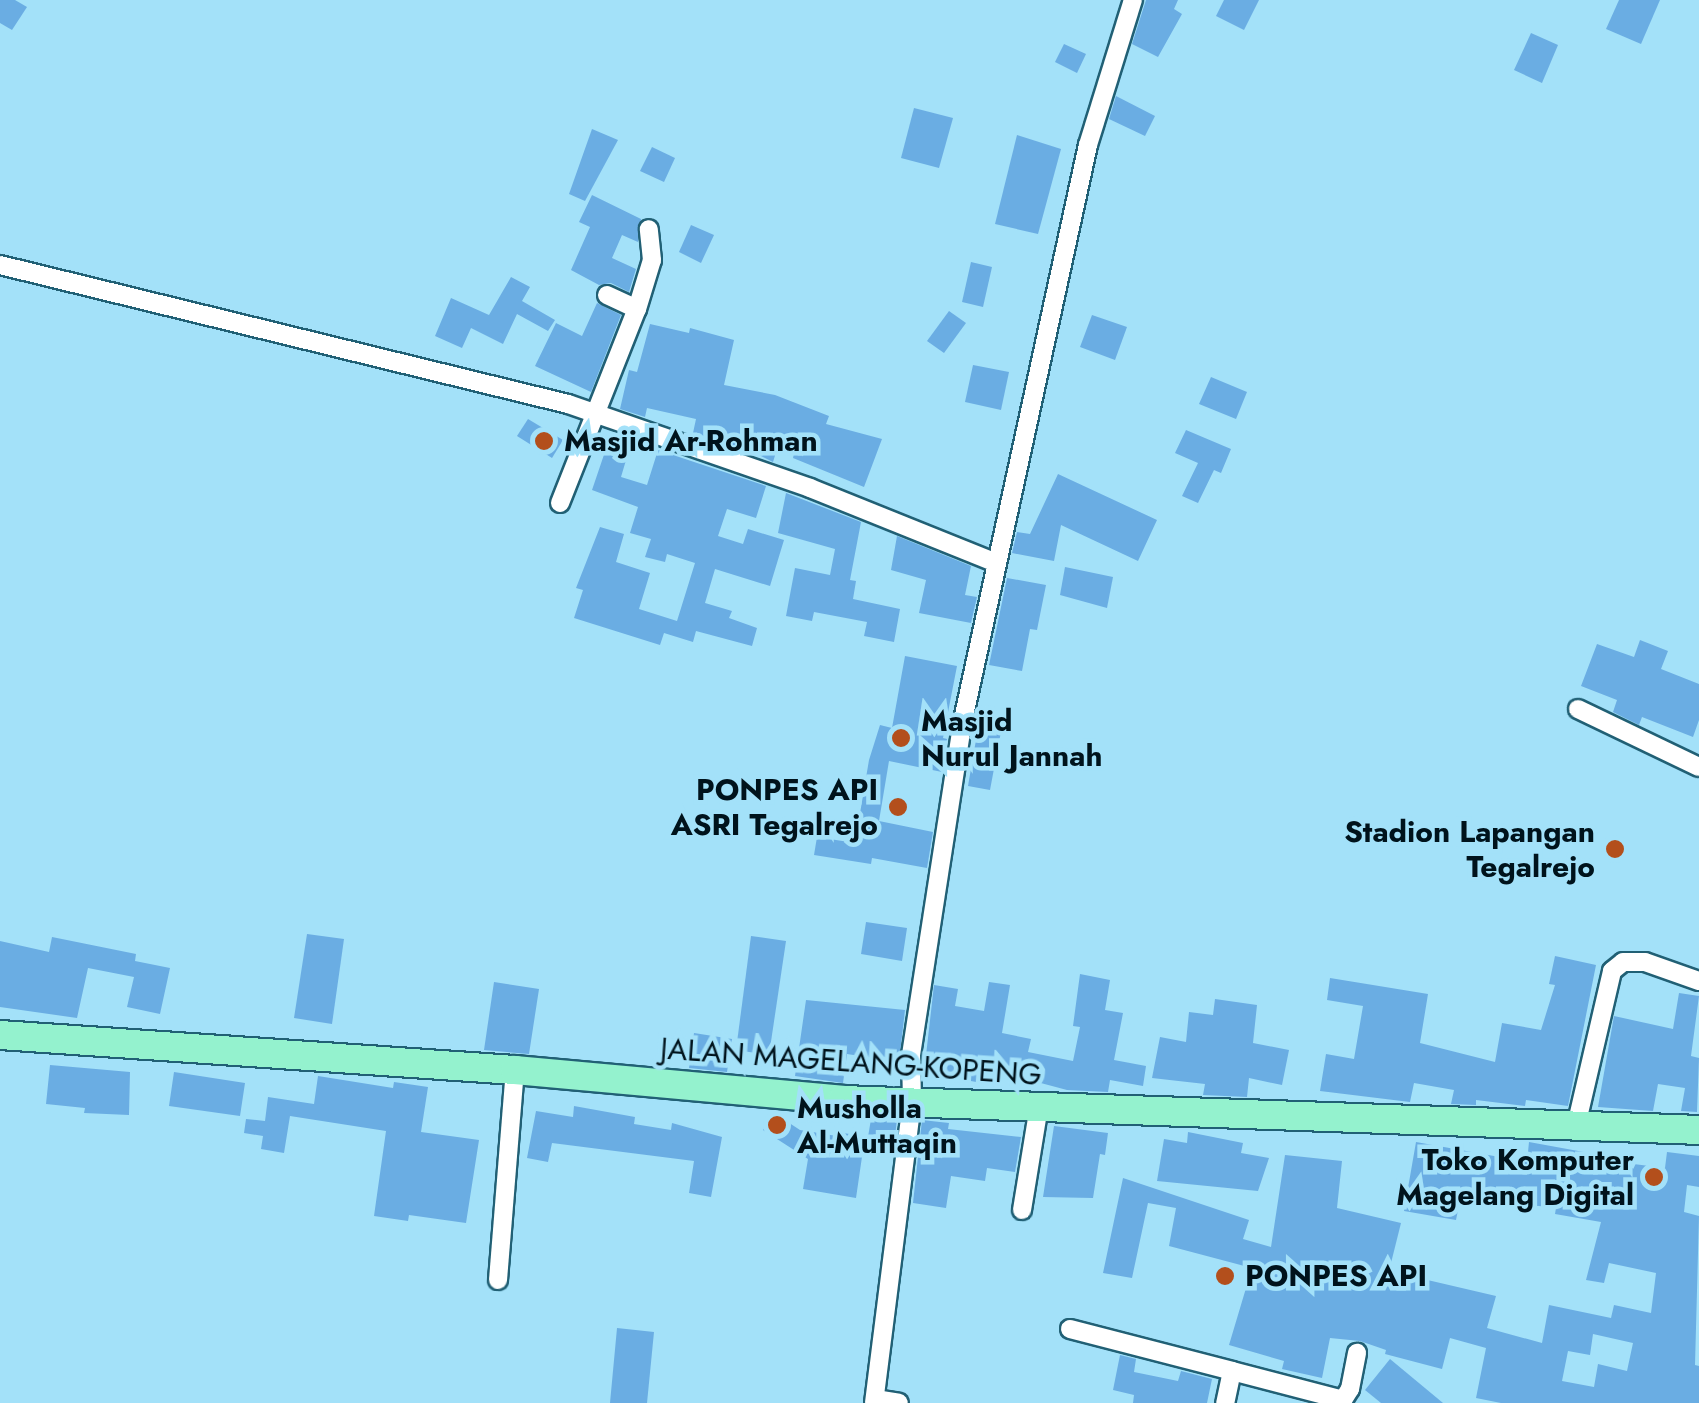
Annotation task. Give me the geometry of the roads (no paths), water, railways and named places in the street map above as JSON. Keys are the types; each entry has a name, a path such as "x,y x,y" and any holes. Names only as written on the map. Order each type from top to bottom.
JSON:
{"main road":[{"name":"JALAN MAGELANG-KOPENG","path":"0,1035 912,1102 1699,1130"}],"street":[{"path":"899,1403 875,1401 912,1102 911,1055 962,720 1088,145 1134,0"},
{"path":"560,504 637,309 652,260 649,229"},
{"path":"0,265 596,414 810,488 997,563"},
{"path":"607,295 637,309"},
{"path":"1578,710 1699,766"},
{"path":"1576,1126 1612,970 1623,962 1645,962 1699,980"},
{"path":"498,1280 515,1070"},
{"path":"1022,1210 1039,1106"},
{"path":"1070,1328 1343,1400 1350,1389 1357,1353"},
{"path":"1224,1403 1232,1370"}],"place":[{"name":"Masjid Ar-Rohman","path":"544,441"},
{"name":"Masjid Nurul Jannah","path":"901,738"},
{"name":"PONPES API ASRI Tegalrejo","path":"898,807"},
{"name":"Stadion Lapangan Tegalrejo","path":"1615,849"},
{"name":"Musholla Al-Muttaqin","path":"777,1125"},
{"name":"Toko Komputer Magelang Digital","path":"1654,1177"},
{"name":"PONPES API","path":"1225,1276"}]}
